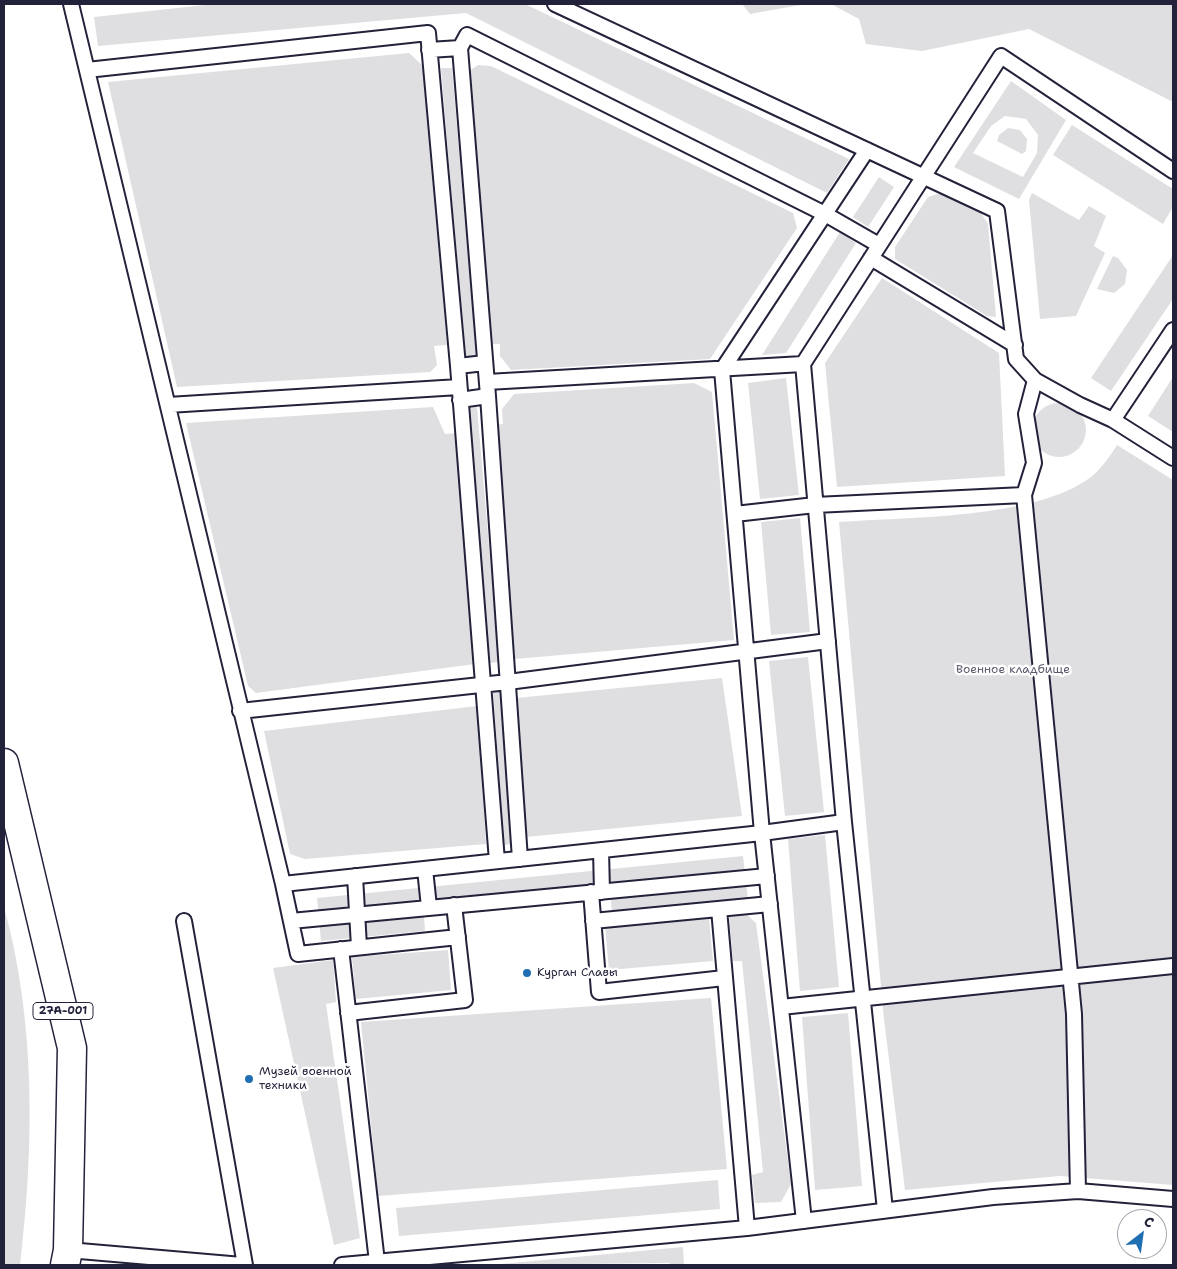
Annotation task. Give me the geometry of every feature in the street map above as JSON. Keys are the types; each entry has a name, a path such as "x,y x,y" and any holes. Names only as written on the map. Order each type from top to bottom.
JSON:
{"main road":[{"name":"27А-001","path":"4,763 72,1048 66,1258"}],"lane":[{"path":"71,4 283,884 298,954 458,937"},
{"path":"555,4 997,211 1016,359 1035,380 1080,405 1113,420 1173,458"},
{"path":"87,70 428,33 458,366 497,861"},
{"path":"520,859 486,364 460,48 467,35 825,214 879,245"},
{"path":"429,50 460,48"},
{"path":"885,1210 844,822 803,364 1001,56 1173,171"},
{"path":"804,1221 762,834 722,370 867,150"},
{"path":"871,258 1015,345"},
{"path":"1113,420 1173,330"},
{"path":"458,366 486,364"},
{"path":"487,382 803,364"},
{"path":"1035,380 1026,414 1034,463 1024,495 1074,1014 1078,1191"},
{"path":"168,406 460,393 488,396"},
{"path":"735,514 815,505 1024,495"},
{"path":"240,710 508,682 828,641"},
{"path":"283,884 762,834 844,822"},
{"path":"601,850 593,921 599,992 724,978"},
{"path":"425,869 429,907"},
{"path":"355,876 358,947"},
{"path":"291,921 767,876"},
{"path":"593,921 770,904"},
{"path":"348,1014 465,1000 454,905"},
{"path":"719,909 747,1228"},
{"path":"66,1258 244,1265 184,921"},
{"path":"341,949 377,1262"},
{"path":"781,1007 1173,966"},
{"path":"342,1265 747,1228 993,1197 1078,1191 1173,1199"}],"green space":[{"path":"214,4 525,4 849,159 827,193 466,13 98,46 94,17"},
{"path":"742,4 806,4 750,14"},
{"path":"831,4 1173,4 1173,102 1029,29 922,51 866,44 859,19"},
{"path":"409,53 423,66 447,345 434,346 437,365 430,372 177,387 108,82"},
{"path":"478,65 491,66 793,213 797,228 710,359 511,370 500,356 500,344 491,344 469,71"},
{"path":"441,68 452,68 477,359 465,360"},
{"path":"1011,81 1066,120 1019,199 954,167","holes":["1005,116 1026,119 1038,135 1037,153 1023,177 973,153 991,126"]},
{"path":"1072,125 1173,189 1173,207 1163,224 1053,155"},
{"path":"1008,128 1020,130 1027,139 1026,151 1022,154 997,141 999,135"},
{"path":"879,177 894,187 868,227 853,217"},
{"path":"940,193 981,213 988,224 996,317 987,316 895,259 895,247 928,197"},
{"path":"1032,193 1079,220 1089,206 1106,216 1094,246 1105,253 1076,316 1040,319 1029,200"},
{"path":"840,232 856,243 786,353 762,355"},
{"path":"1173,255 1173,299 1111,391 1091,378"},
{"path":"1113,256 1118,258 1127,270 1125,284 1114,293 1097,289"},
{"path":"882,278 999,353 1005,476 837,487 825,363"},
{"path":"1173,377 1173,432 1148,416"},
{"path":"786,378 799,495 760,499 748,383"},
{"path":"694,383 712,392 734,640 515,659 494,425 503,424 502,409 514,394"},
{"path":"1059,403 1069,405 1078,411 1084,420 1086,430 1084,440 1078,449 1069,455 1059,457 1049,455 1040,449 1034,440 1032,430 1034,420 1040,411 1049,405"},
{"path":"433,407 445,434 459,433 475,664 256,693 248,686 186,423"},
{"path":"477,407 499,662 490,663 469,408"},
{"name":"Военное кладбище","path":"1117,445 1173,480 1173,1185 1060,1176 905,1190 884,1019 839,522 934,517 1005,508 1038,501 1067,491 1091,477"},
{"path":"800,518 810,632 771,635 761,522"},
{"path":"808,657 824,812 785,816 769,661"},
{"path":"722,678 742,816 526,837 516,698"},
{"path":"493,691 501,691 512,844 504,845"},
{"path":"477,706 486,844 305,859 290,854 264,731"},
{"path":"825,835 839,987 800,991 788,839"},
{"path":"743,856 748,899 612,913 609,884 423,902 425,931 321,941 317,898"},
{"path":"4,907 22,995 27,1040 30,1130 25,1220 20,1265 4,1265"},
{"path":"746,914 756,923 791,1184 781,1202 755,1203 752,1175 763,1172 742,961 733,961 729,916"},
{"path":"709,918 713,961 609,970 605,927"},
{"path":"448,950 451,990 356,999 352,957"},
{"path":"333,960 336,1002 326,1004 360,1238 334,1245 273,968"},
{"path":"711,998 727,1169 378,1196 361,1022"},
{"path":"848,1013 862,1186 815,1190 802,1017"},
{"path":"718,1180 720,1209 399,1236 396,1208"},
{"path":"683,1247 684,1265 670,1265 670,1263 490,1265"}],"place":[{"name":"Курган Славы","path":"527,973"},
{"name":"Музей военной техники","path":"249,1079"}]}
